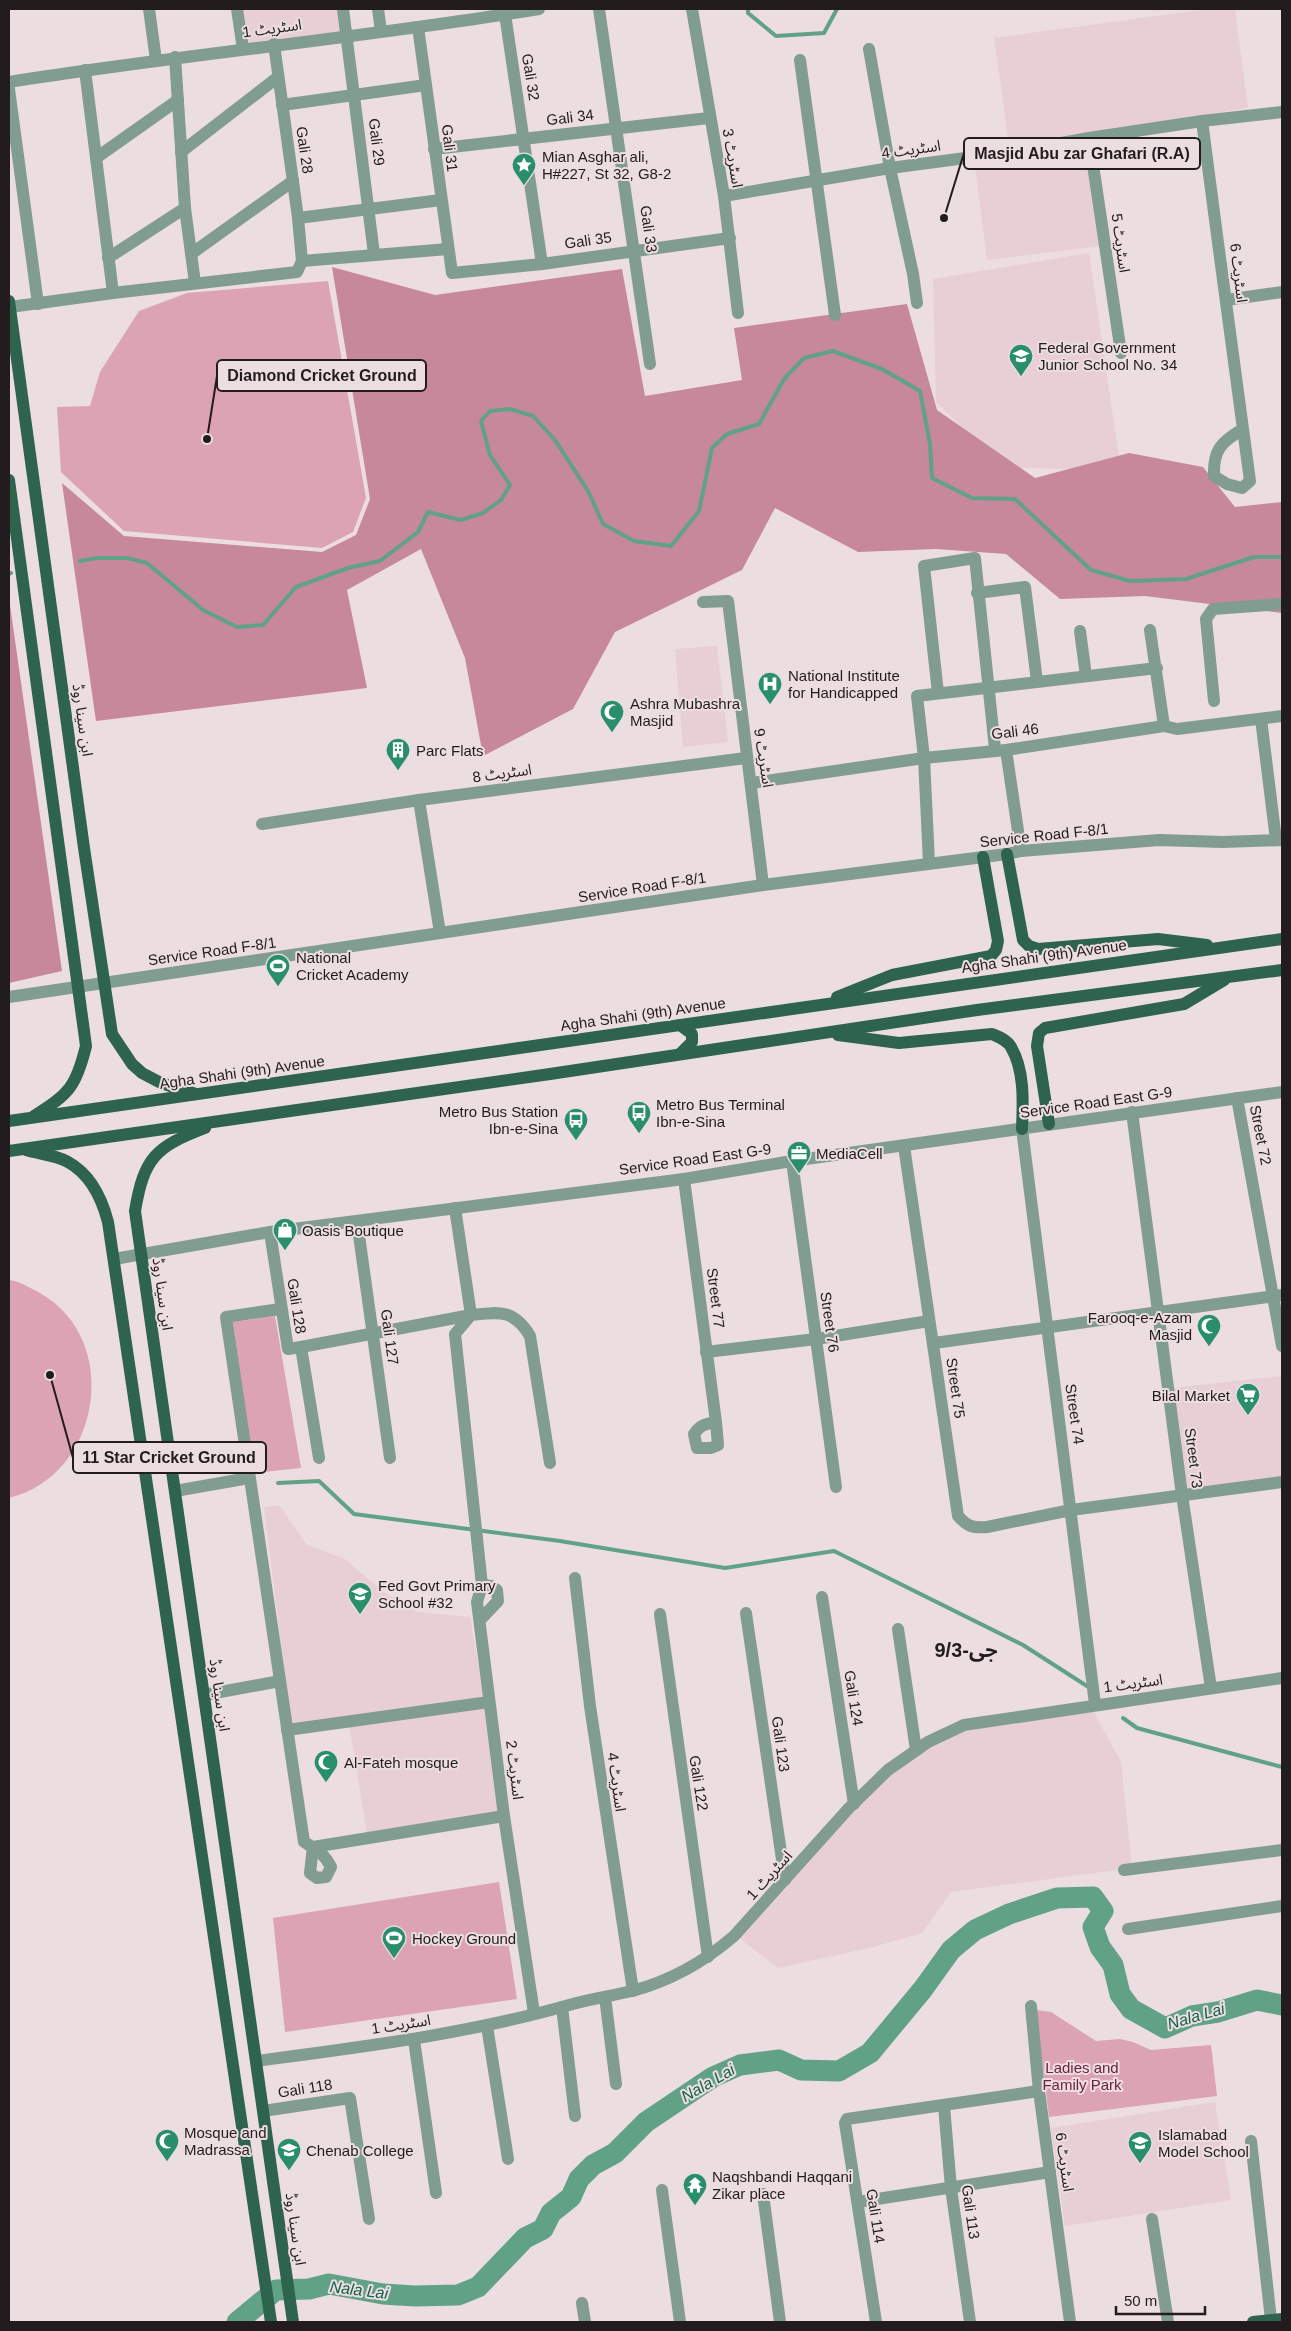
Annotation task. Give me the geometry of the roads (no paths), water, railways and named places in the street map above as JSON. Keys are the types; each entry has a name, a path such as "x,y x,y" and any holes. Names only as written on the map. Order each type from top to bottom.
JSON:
{"main road":[{"name":"ابن سینا روڈ","path":"9,304 84,848 112,1034 132,1064 142,1073 161,1083 198,1095"},
{"path":"9,480 86,1046 81,1067 73,1084 62,1099 30,1118"},
{"path":"1007,854 1023,940 1029,946 1038,949 1158,939 1224,947"},
{"path":"816,1005 892,975 990,956 996,950 998,941 983,857"},
{"name":"Agha Shahi (9th) Avenue","path":"9,1121 1282,939"},
{"path":"15,1150 977,1010 1282,970"},
{"path":"1048,1124 1037,1046 1039,1033 1045,1028 1184,1004 1228,978"},
{"path":"680,1025 692,1034 692,1042 680,1054"},
{"path":"822,1033 899,1043 992,1034 1002,1038 1011,1046 1018,1066 1023,1096 1022,1129"},
{"name":"ابن سینا روڈ","path":"226,1120 176,1139 154,1155 140,1181 135,1212 294,2322"},
{"path":"15,1150 68,1162 86,1178 101,1198 108,1222 271,2322"},
{"path":"1253,2322 1276,2319"}],"street":[{"path":"149,9 156,60"},
{"path":"238,9 243,49"},
{"name":"Gali 29","path":"343,9 374,254"},
{"path":"378,9 381,31"},
{"name":"اسٹریٹ 1","path":"9,82 175,57 418,27 539,9"},
{"name":"Gali 33","path":"599,9 618,128 650,364"},
{"name":"اسٹریٹ 3","path":"692,9 709,118 724,196 738,313"},
{"name":"Gali 32","path":"505,14 542,264"},
{"name":"Gali 31","path":"418,27 452,273"},
{"name":"Gali 28","path":"274,44 298,218 302,261"},
{"path":"869,49 917,303"},
{"path":"175,57 185,208 195,283"},
{"path":"800,60 835,315"},
{"path":"85,70 112,293"},
{"path":"181,152 278,77"},
{"path":"282,105 426,86"},
{"path":"9,89 38,304"},
{"path":"96,158 178,100"},
{"name":"اسٹریٹ 4","path":"724,196 890,168 1011,152 1089,138 1202,121 1282,112"},
{"name":"Gali 34","path":"434,149 709,118"},
{"name":"اسٹریٹ 6","path":"1202,121 1243,429"},
{"name":"اسٹریٹ 5","path":"1089,138 1121,352"},
{"path":"191,254 293,181"},
{"path":"298,218 441,200"},
{"path":"108,258 185,208"},
{"name":"Gali 35","path":"452,273 542,264 730,238"},
{"path":"9,304 38,304 112,293 297,272 302,261 448,249"},
{"path":"1226,300 1282,292"},
{"path":"938,693 924,566 975,558 990,687 1021,851"},
{"path":"978,593 1025,587 1036,681"},
{"name":"اسٹریٹ 9","path":"703,602 728,601 746,758 752,782 763,885"},
{"path":"1214,702 1206,618 1208,614 1213,609 1282,604"},
{"path":"1150,630 1164,726"},
{"path":"1080,631 1086,676"},
{"path":"929,863 924,758 917,696 1157,668"},
{"name":"Gali 46","path":"752,782 924,758 1001,750 1164,726 1177,729 1282,716"},
{"path":"1261,720 1279,840"},
{"name":"اسٹریٹ 8","path":"262,824 419,800 746,758"},
{"path":"419,800 440,933"},
{"name":"Service Road F-8/1","path":"9,997 763,885 1021,851 1159,840 1223,842 1279,840"},
{"name":"Service Road East G-9","path":"114,1259 270,1232 684,1178 1048,1124 1282,1092"},
{"name":"Street 72","path":"1238,1098 1278,1296 1282,1346"},
{"name":"Street 73","path":"1132,1112 1182,1495 1211,1688"},
{"name":"Street 74","path":"1022,1129 1095,1704"},
{"name":"Street 75","path":"904,1146 958,1516 966,1525 973,1528 1071,1510 1282,1482"},
{"name":"Street 76","path":"792,1161 836,1487"},
{"name":"Street 77","path":"684,1178 716,1422"},
{"path":"455,1208 471,1315"},
{"name":"Gali 127","path":"357,1221 390,1458"},
{"name":"Gali 128","path":"270,1232 280,1309 288,1349 301,1347 319,1458"},
{"path":"934,1343 1278,1296"},
{"path":"280,1309 226,1317 304,1842 313,1847 504,1816"},
{"path":"301,1347 471,1315 499,1312 513,1316 523,1324 530,1336 550,1463"},
{"name":"اسٹریٹ 2","path":"471,1315 456,1334 482,1585 478,1593 477,1602 504,1816 534,2013"},
{"path":"706,1352 816,1339 930,1321"},
{"path":"175,1491 249,1478"},
{"name":"اسٹریٹ 4","path":"575,1578 596,1745 633,1991"},
{"path":"480,1620 498,1601 497,1590 492,1586 482,1585"},
{"name":"Gali 124","path":"822,1597 854,1804"},
{"name":"Gali 123","path":"746,1613 785,1880"},
{"name":"Gali 122","path":"660,1614 708,1957"},
{"path":"898,1629 916,1750"},
{"name":"اسٹریٹ 1","path":"256,2060 414,2040 487,2026 534,2013 633,1991 664,1981 708,1957 734,1936 854,1804 888,1770 928,1742 964,1725 1095,1704 1282,1678"},
{"path":"204,1695 280,1682"},
{"path":"287,1730 489,1702"},
{"path":"1124,1870 1282,1850"},
{"path":"1128,1929 1282,1906"},
{"path":"605,1997 616,2084"},
{"name":"اسٹریٹ 6","path":"1031,2006 1030,2013 1039,2092 1070,2322"},
{"path":"562,2007 575,2116"},
{"path":"487,2026 508,2159"},
{"path":"414,2040 436,2193"},
{"path":"944,2106 1039,2092"},
{"name":"Gali 118","path":"263,2111 350,2098 369,2219"},
{"name":"Gali 114","path":"876,2322 845,2123 850,2118 944,2106"},
{"name":"Gali 113","path":"944,2106 951,2188 970,2322"},
{"path":"1251,2142 1276,2319"},
{"path":"858,2202 1050,2172"},
{"path":"662,2190 680,2322"},
{"path":"763,2194 780,2322"},
{"path":"1152,2219 1168,2322"},
{"path":"582,2303 585,2322"}],"waterway":[{"path":"748,9 748,13 776,36 824,33 837,9"},
{"path":"80,561 97,558 127,558 147,563 203,610 237,627 263,625 296,587 348,568 380,561 418,532 428,512 461,520 483,513 501,500 510,485 490,455 481,421 490,411 510,409 533,416 555,440 588,491 603,524 634,541 671,546 699,511 712,448 727,434 759,424 784,379 804,358 833,351 882,369 920,391 930,444 932,478 972,498 1015,499 1091,570 1130,581 1186,579 1254,557 1282,557"},
{"path":"278,1483 319,1481 354,1514 560,1541 725,1568 834,1551 1023,1645 1090,1688"},
{"path":"1123,1718 1137,1728 1282,1767"},
{"name":"Nala Lai","path":"237,2322 276,2290 309,2289 329,2284 383,2294 415,2296 458,2295 478,2287 525,2238 543,2229 551,2213 571,2197 579,2179 593,2165 615,2153 646,2122 713,2077 740,2065 779,2060 801,2070 839,2071 870,2053 923,1989 951,1950 975,1930 1009,1914 1057,1898 1093,1897 1103,1911 1093,1927 1100,1947 1113,1965 1120,1994 1131,2009 1165,2028 1192,2016 1218,2012 1257,2000 1282,2005"}],"place":[{"name":"Mian Asghar ali, H#227, St 32, G8-2","path":"524,186"},
{"name":"Masjid Abu zar Ghafari (R.A)","path":"944,218"},
{"name":"Federal Government Junior School No. 34","path":"1021,377"},
{"name":"Diamond Cricket Ground","path":"207,439"},
{"name":"National Institute for Handicapped","path":"770,705"},
{"name":"Ashra Mubashra Masjid","path":"612,733"},
{"name":"Parc Flats","path":"398,771"},
{"name":"National Cricket Academy","path":"278,987"},
{"name":"Metro Bus Terminal Ibn-e-Sina","path":"639,1134"},
{"name":"Metro Bus Station Ibn-e-Sina","path":"576,1141"},
{"name":"MediaCell","path":"799,1174"},
{"name":"Oasis Boutique","path":"285,1251"},
{"name":"Farooq-e-Azam Masjid","path":"1209,1347"},
{"name":"11 Star Cricket Ground","path":"50,1375"},
{"name":"Bilal Market","path":"1248,1416"},
{"name":"Fed Govt Primary School #32","path":"360,1615"},
{"name":"Al-Fateh mosque","path":"326,1783"},
{"name":"Hockey Ground","path":"394,1959"},
{"name":"Mosque and Madrassa","path":"167,2162"},
{"name":"Islamabad Model School","path":"1140,2164"},
{"name":"Chenab College","path":"289,2171"},
{"name":"Naqshbandi Haqqani Zikar place","path":"695,2206"}],"district":[{"name":"جی-9/3","path":"966,1650"}],"park label":[{"name":"Ladies and Family Park","path":"1082,2076"}]}
